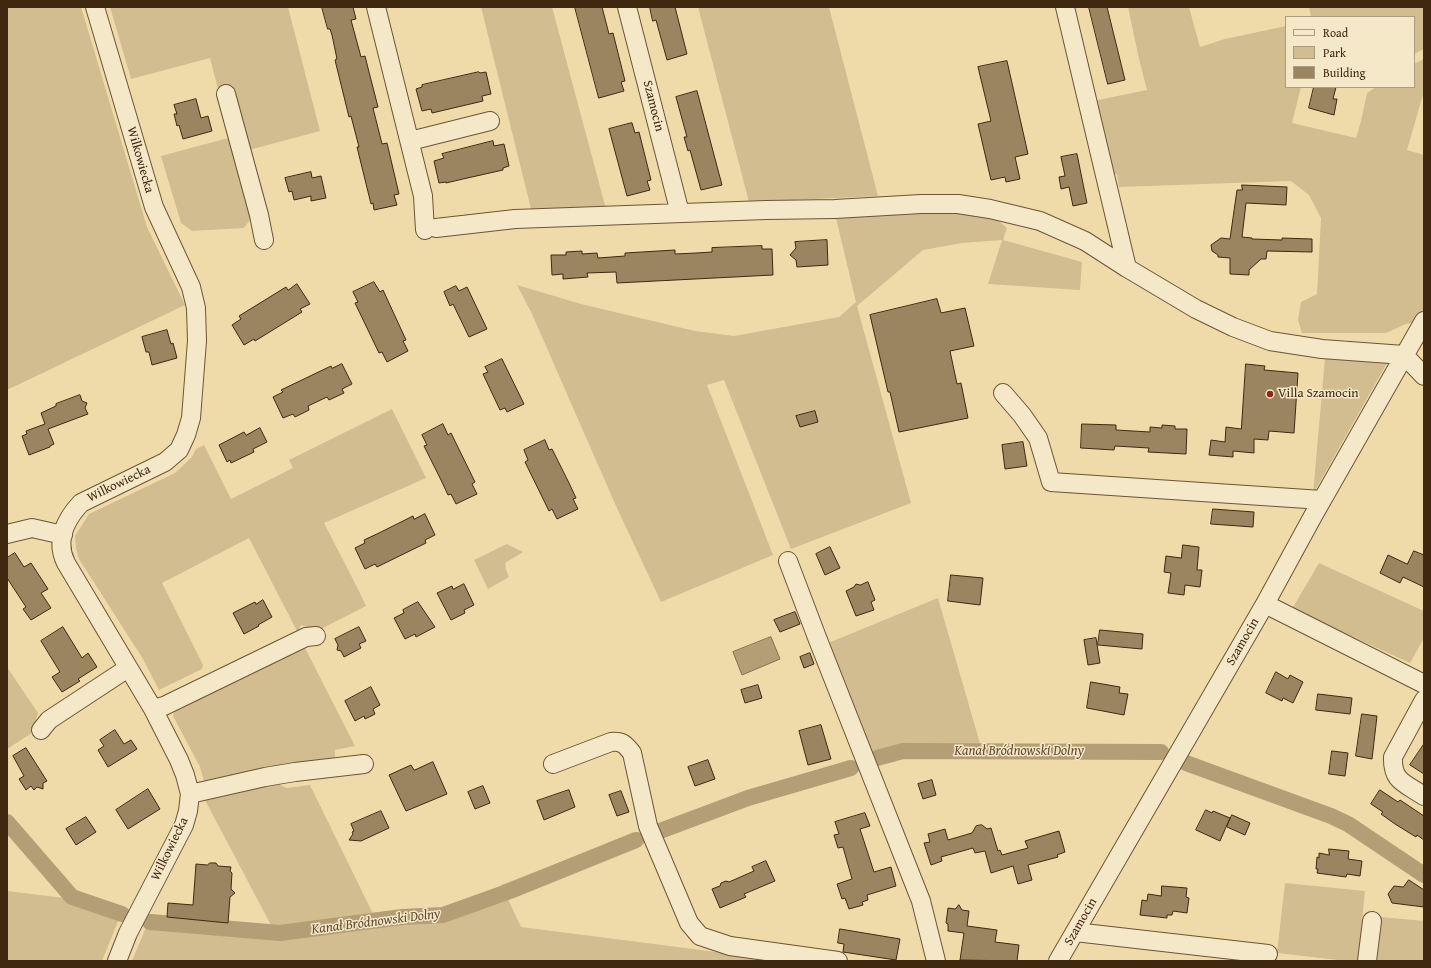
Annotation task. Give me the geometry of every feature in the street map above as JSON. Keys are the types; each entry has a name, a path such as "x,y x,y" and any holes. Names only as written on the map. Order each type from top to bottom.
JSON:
{"street":[{"name":"Wilkowiecka","path":"95,7 154,207 191,287 196,308 198,341 191,418 186,435 178,450 164,462 81,503 72,512 64,527 61,546 66,563 153,709 185,775 190,794 188,811 184,825 128,933 117,961"},
{"path":"376,7 410,141 430,229 515,219 679,209 835,209 921,204 958,204 990,209 1040,221 1085,241 1196,309 1233,327 1270,341 1322,349 1404,355 1424,376"},
{"name":"Szamocin","path":"627,7 679,209"},
{"path":"1065,7 1127,268"},
{"path":"226,94 259,215 264,240"},
{"path":"410,141 490,121"},
{"name":"Szamocin","path":"1058,961 1265,604 1322,500 1424,321"},
{"path":"1003,393 1022,415 1038,438 1051,482 1322,500"},
{"path":"7,534 32,528 63,535"},
{"path":"788,561 922,901 936,961"},
{"path":"1265,604 1424,684"},
{"path":"153,709 164,706 306,637 316,636"},
{"path":"41,730 49,720 128,668"},
{"path":"1424,700 1393,757 1393,766 1397,778 1424,796"},
{"path":"553,764 611,742 618,741 626,746 632,753 648,826 689,923 700,936 730,946 838,961"},
{"path":"190,794 272,776 364,764"},
{"path":"1367,961 1372,921"},
{"path":"1075,932 1268,954"}],"green space":[{"path":"7,7 81,7 147,227 185,305 7,390"},
{"path":"110,7 288,7 320,131 249,150 232,85 218,89 210,58 131,79"},
{"path":"481,7 552,7 606,209 532,213"},
{"path":"698,7 829,7 878,196 749,202"},
{"path":"1128,7 1189,7 1200,47 1225,39 1285,26 1285,88 1301,88 1292,123 1356,138 1367,93 1374,88 1415,88 1415,64 1424,59 1424,91 1407,150 1424,155 1424,308 1417,322 1406,324 1386,333 1302,333 1298,320 1301,302 1317,294 1321,218 1309,195 1291,181 1119,187 1117,174 1111,175 1093,101 1147,90"},
{"path":"1309,7 1424,7 1424,49 1415,54 1415,16 1311,16"},
{"path":"232,137 253,216 244,228 192,231 181,223 161,156"},
{"path":"934,209 990,214 1007,228 1003,240 1082,262 1080,290 988,284 1002,240 962,243 923,250 857,306 911,503 791,549 724,380 707,385 773,555 661,602 616,506 532,314 517,285 581,304 695,331 734,336 839,317 856,302 836,218 846,214"},
{"path":"1325,358 1345,358 1387,363 1313,494"},
{"path":"392,409 426,478 324,523 366,606 317,631 301,625 298,633 249,538 162,583 203,665 202,669 159,690 143,659 79,559 75,536 89,514 175,473 192,457 196,449 204,445 231,499 293,468 289,460"},
{"path":"507,544 523,552 505,563 509,577 488,589 474,560"},
{"path":"1319,563 1424,611 1424,638 1410,663 1292,609"},
{"path":"938,598 981,747 1144,748 1173,750 1166,757 904,755 874,764 828,643"},
{"path":"303,644 355,746 335,750 335,762 204,781 200,767 173,716 176,706"},
{"path":"7,667 38,713 32,733 7,749"},
{"path":"1185,759 1336,814 1348,820 1424,870 1424,879 1351,830 1336,823 1182,767"},
{"path":"855,761 859,769 749,802 658,838 654,829 746,795"},
{"path":"279,784 286,788 310,785 375,918 459,906 502,889 501,885 643,830 648,842 507,897 521,927 787,961 132,961 147,925 153,917 273,929 205,800 206,797"},
{"path":"7,817 76,894 123,909 102,961 7,961 7,891 73,899 30,857 7,831"},
{"path":"1285,883 1365,891 1358,961 1277,953"},
{"path":"1381,917 1424,921 1424,961 1377,961"}],"shaded area":[{"path":"771,637 780,659 742,675 733,652"}],"building":[{"path":"322,7 353,7 356,19 351,20 361,57 365,56 378,107 373,108 382,144 387,143 399,194 394,195 397,205 374,210 373,203 371,204 357,147 359,147 351,116 349,117 335,60 337,59 332,35 330,29 328,29"},
{"path":"575,7 602,7 609,34 613,33 625,81 621,82 624,91 599,98"},
{"path":"650,7 675,7 687,54 667,60 656,20 653,21"},
{"path":"1089,7 1107,7 1125,80 1108,84"},
{"path":"1007,61 1028,154 1015,157 1020,179 1006,182 1005,177 991,180 978,124 991,121 978,67"},
{"path":"479,72 486,72 491,94 482,96 483,101 432,113 431,109 422,111 416,89 422,87 422,85"},
{"path":"1314,88 1336,88 1333,99 1337,99 1334,115 1309,108"},
{"path":"697,91 722,185 701,190 690,150 688,151 684,137 687,137 676,97"},
{"path":"196,99 201,118 208,116 212,131 183,139 179,125 177,126 174,114 177,114 174,105"},
{"path":"632,123 635,133 639,132 651,180 647,181 650,190 627,196 609,129"},
{"path":"493,141 494,146 504,144 509,166 503,168 503,170 446,183 439,183 434,161 444,158 442,154"},
{"path":"1077,154 1087,203 1073,206 1069,187 1061,189 1059,177 1065,176 1061,157"},
{"path":"311,172 312,178 321,176 326,198 311,201 311,196 294,200 292,191 289,192 285,178"},
{"path":"1242,185 1287,187 1286,205 1246,203 1242,237 1252,239 1282,240 1282,238 1312,239 1312,252 1267,251 1266,259 1261,259 1249,270 1249,275 1230,274 1230,258 1218,257 1218,255 1212,251 1211,245 1221,238 1230,239 1237,190 1242,190"},
{"path":"827,240 828,265 797,267 796,260 790,255 796,248 795,242"},
{"path":"762,246 762,249 772,249 773,275 617,283 616,272 587,273 588,277 563,279 563,274 552,275 551,255 566,255 566,252 582,251 582,254 597,253 598,258 625,256 625,253 675,250 675,254 696,253 712,252 712,248"},
{"path":"374,282 380,292 383,290 406,340 403,341 408,351 387,362 382,352 379,353 355,303 358,302 353,292"},
{"path":"297,284 310,304 300,309 302,312 255,341 254,339 244,345 232,325 241,319 239,316 286,287 288,290"},
{"path":"456,286 459,291 467,287 487,329 469,337 453,304 450,306 444,292"},
{"path":"937,299 941,313 965,308 974,346 950,351 957,384 961,383 968,418 899,432 870,315"},
{"path":"167,330 171,344 173,343 177,358 152,365 149,352 146,352 142,337"},
{"path":"502,359 524,404 507,412 505,408 500,410 483,374 488,372 485,367"},
{"path":"342,364 352,384 342,389 344,393 329,400 327,397 308,406 309,410 295,417 293,414 283,418 273,397 283,392 281,390 331,366 332,368"},
{"name":"Villa Szamocin","path":"1246,364 1265,366 1264,370 1298,373 1294,433 1269,431 1268,440 1254,439 1254,453 1233,451 1233,457 1209,455 1211,440 1225,442 1226,427 1241,429"},
{"path":"80,395 82,401 87,403 85,408 88,414 48,429 54,444 29,455 22,436 27,434 26,431 45,424 41,413 56,406 56,404"},
{"path":"815,411 818,422 800,427 796,416"},
{"path":"443,424 448,435 451,433 475,482 472,484 477,494 456,504 451,494 448,495 424,446 427,445 422,435"},
{"path":"1082,424 1116,425 1116,430 1150,432 1150,427 1162,428 1162,425 1175,426 1175,429 1187,429 1186,454 1148,452 1149,448 1115,446 1114,450 1081,448"},
{"path":"260,428 267,442 253,449 254,452 231,463 230,460 227,462 219,445 244,432 246,435"},
{"path":"545,440 549,450 552,449 569,483 576,498 573,499 578,509 557,519 552,509 549,511 525,462 528,460 524,450"},
{"path":"1023,442 1027,466 1005,469 1002,445"},
{"path":"1213,509 1254,512 1253,527 1211,524"},
{"path":"425,514 435,535 425,540 426,543 377,567 375,564 365,569 355,548 365,543 364,540 413,516 414,519"},
{"path":"1183,545 1199,547 1197,570 1202,570 1200,587 1185,585 1184,595 1168,593 1171,573 1164,572 1166,556 1181,558"},
{"path":"830,547 840,568 825,575 816,554"},
{"path":"1414,551 1424,555 1424,587 1403,577 1400,583 1380,573 1388,555 1407,564"},
{"path":"15,553 24,567 31,563 48,589 41,593 51,608 31,620 23,609 26,607 7,578 7,558"},
{"path":"951,575 983,578 980,605 948,601"},
{"path":"868,582 875,600 871,602 874,610 856,616 846,591 854,587 856,584 860,585"},
{"path":"464,584 474,605 464,610 465,613 451,620 437,593 452,586 453,589"},
{"path":"263,600 272,617 244,634 233,613 255,602 256,604"},
{"path":"418,602 435,627 416,637 415,634 405,639 394,618 404,613 403,610"},
{"path":"795,612 800,624 780,632 774,620"},
{"path":"63,627 82,658 88,653 97,667 78,679 80,681 62,692 52,677 60,672 41,641"},
{"path":"359,627 366,641 359,644 361,648 344,657 341,651 337,650 338,645 335,639"},
{"path":"1100,630 1143,634 1142,649 1098,645"},
{"path":"1096,638 1100,663 1088,665 1084,640"},
{"path":"810,653 814,664 804,668 800,657"},
{"path":"1276,672 1288,679 1290,675 1303,682 1293,703 1283,698 1282,701 1266,693"},
{"path":"1091,682 1120,687 1119,693 1128,694 1124,715 1087,708"},
{"path":"758,685 762,698 745,703 741,690"},
{"path":"371,687 380,705 373,709 375,714 365,719 364,716 355,721 345,701"},
{"path":"1318,694 1352,698 1350,714 1316,710"},
{"path":"1362,714 1377,716 1372,759 1356,756"},
{"path":"821,725 831,759 808,765 799,731"},
{"path":"115,730 124,744 131,740 137,749 108,767 98,750 104,746 100,740"},
{"path":"1424,744 1424,774 1410,765"},
{"path":"26,748 47,781 43,783 43,789 37,787 34,790 31,786 26,790 19,779 24,776 13,756"},
{"path":"1332,751 1348,753 1345,776 1329,774"},
{"path":"708,760 715,779 695,786 688,767"},
{"path":"433,762 447,794 406,811 389,775 411,765 414,770"},
{"path":"932,780 936,795 923,799 918,784"},
{"path":"483,786 490,803 475,809 468,792"},
{"path":"148,789 160,809 128,829 116,810"},
{"path":"569,790 575,807 544,820 537,801"},
{"path":"1380,790 1398,802 1400,800 1424,816 1424,840 1417,835 1416,837 1395,824 1381,814 1383,812 1371,804"},
{"path":"621,791 629,812 617,816 609,795"},
{"path":"1206,810 1212,813 1213,811 1230,818 1220,841 1196,830"},
{"path":"381,811 389,828 361,841 349,840 353,834 352,832 354,831 351,824"},
{"path":"865,813 870,826 860,829 874,872 891,867 896,886 867,895 868,900 862,902 863,905 849,909 845,898 842,899 837,884 852,879 843,847 838,848 834,835 839,834 835,822"},
{"path":"1232,815 1250,823 1245,835 1227,827"},
{"path":"86,817 96,832 76,845 66,829"},
{"path":"982,825 987,829 991,828 998,851 1000,850 1002,855 1028,848 1025,841 1059,831 1065,852 1057,855 1058,857 1028,865 1032,880 1018,884 1013,866 991,873 985,851 975,853 973,848 941,857 942,861 931,865 924,843 930,842 928,834 945,829 948,840 972,833 976,826"},
{"path":"1329,849 1349,851 1348,859 1362,861 1360,876 1347,874 1346,877 1317,873 1317,857 1319,858 1319,853 1329,855"},
{"path":"766,861 775,881 744,894 746,897 720,908 712,889 720,886 721,883 726,881 729,882 754,871 752,867"},
{"path":"210,863 216,863 218,866 231,867 231,889 235,893 230,897 228,923 167,917 168,903 193,905 196,864 207,865"},
{"path":"1409,880 1424,890 1424,907 1392,903 1388,894 1394,886 1403,887"},
{"path":"1162,886 1187,888 1186,897 1189,898 1187,913 1173,911 1172,915 1167,915 1167,918 1140,915 1142,900 1147,901 1148,894 1161,896"},
{"path":"959,905 962,910 969,911 967,926 997,930 995,942 1019,945 1017,961 960,960 964,933 948,931 948,924 946,923 948,908 955,909"},
{"path":"840,929 900,939 896,960 843,952 844,944 838,943"}],"waterway":[{"name":"Kanał Bródnowski Dolny","path":"877,758 903,751 1161,752"},
{"name":"Kanał Bródnowski Dolny","path":"1186,763 1331,816 1348,824 1424,875"},
{"name":"Kanał Bródnowski Dolny","path":"660,831 748,798 851,768"},
{"name":"Kanał Bródnowski Dolny","path":"7,822 72,897 122,914"},
{"name":"Kanał Bródnowski Dolny","path":"150,922 280,933 402,917 443,915 510,891 636,840"}],"place":[{"name":"Villa Szamocin","path":"1270,394"}]}
